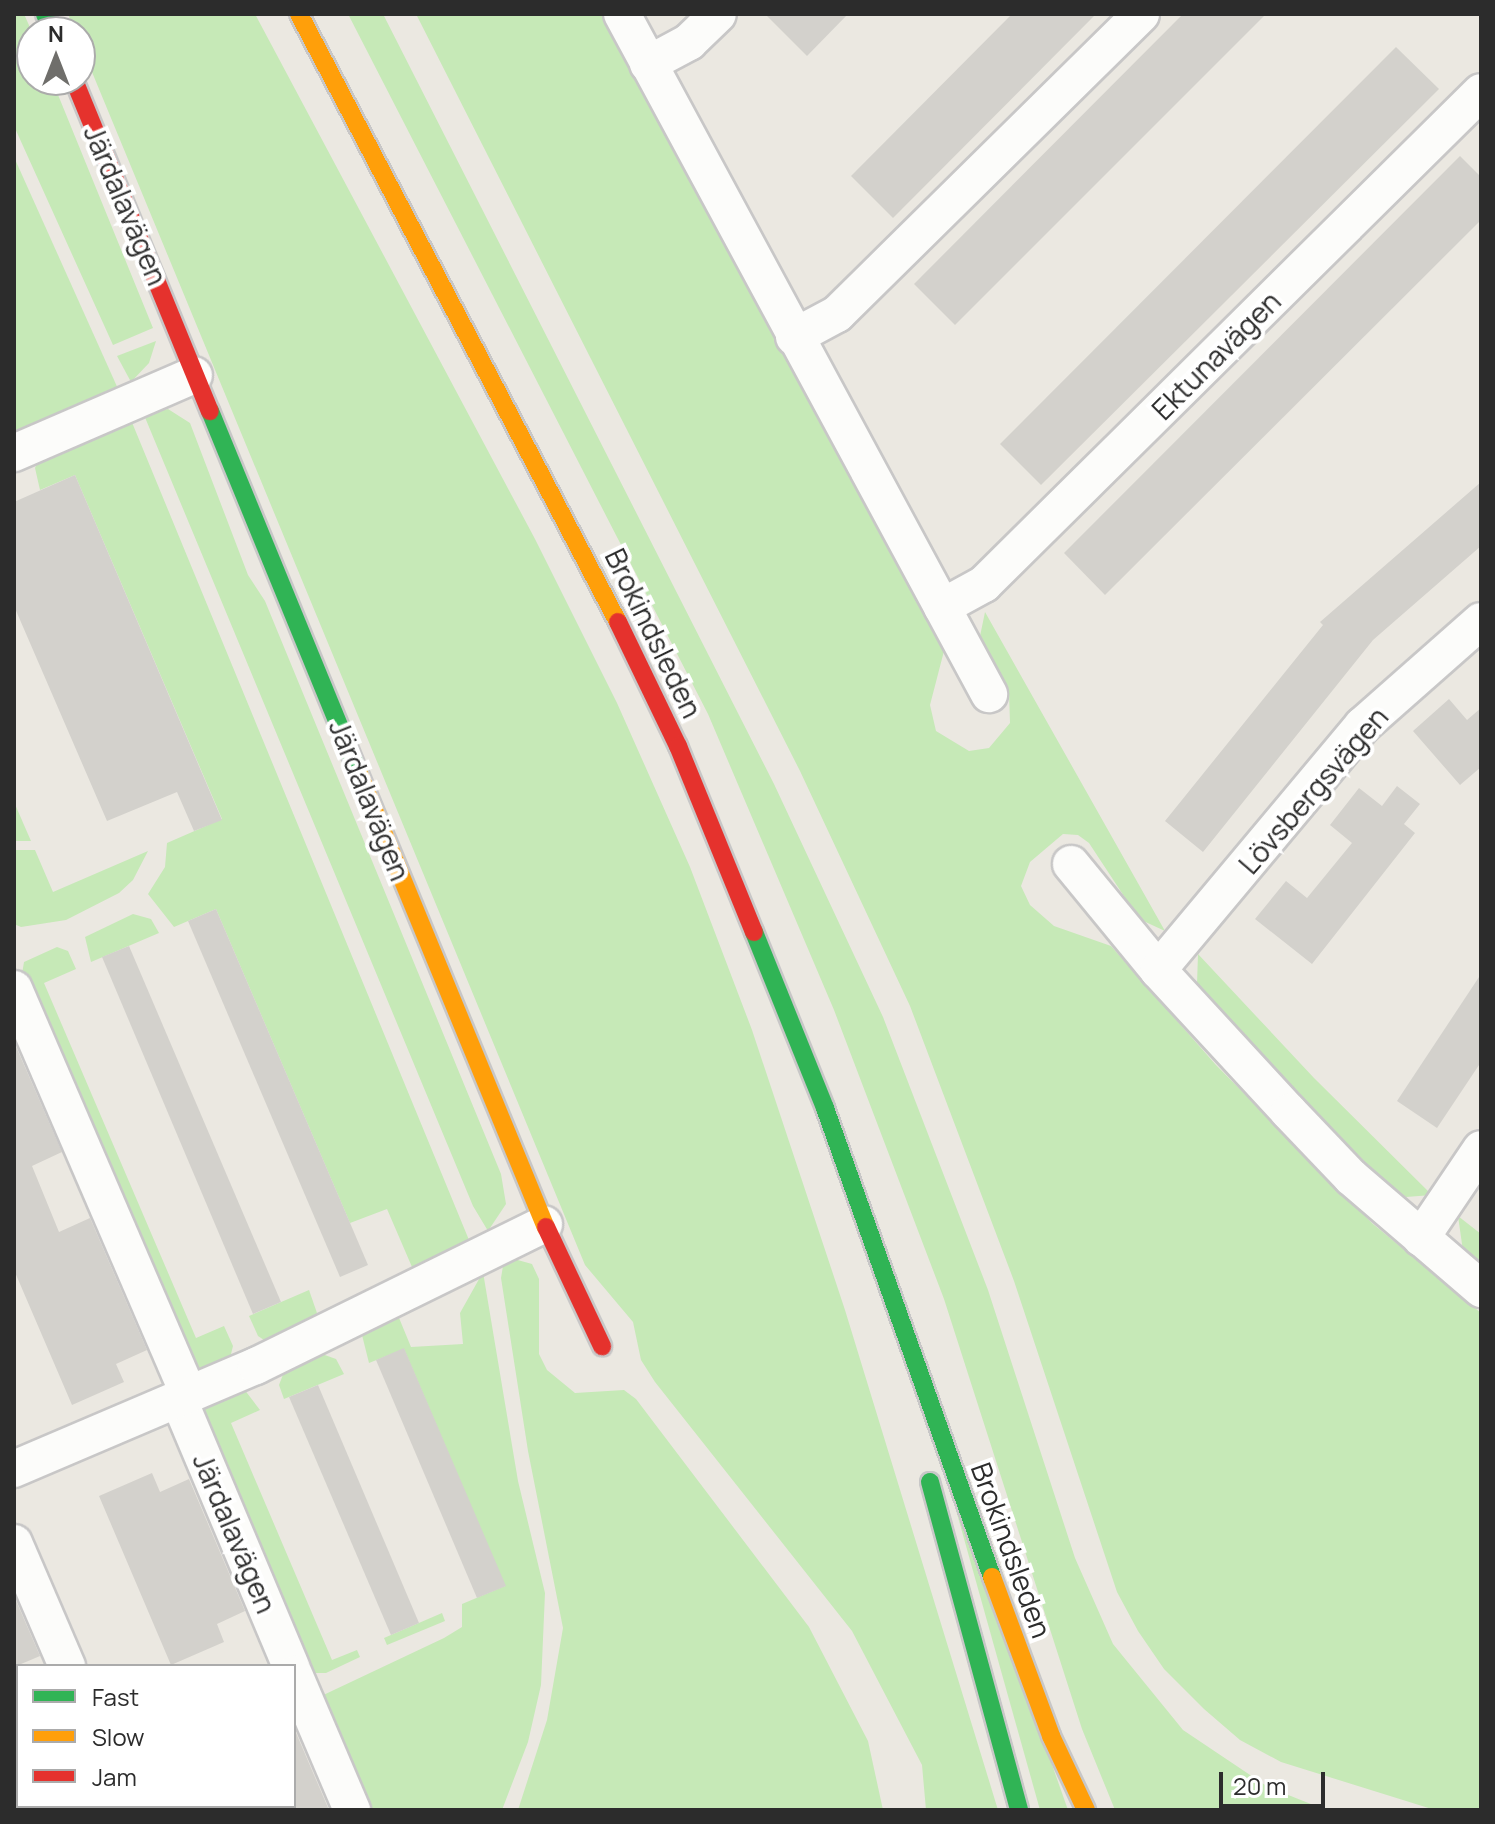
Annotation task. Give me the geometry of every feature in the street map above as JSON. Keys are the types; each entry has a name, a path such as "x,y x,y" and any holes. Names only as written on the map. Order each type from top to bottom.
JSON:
{"main road":[{"name":"Brokindsleden","path":"299,14 590,565 678,746 825,1108 892,1307 1051,1736 1086,1810"},
{"name":"Järdalavägen","path":"81,96 544,1224 602,1346"},
{"name":"Brokindsleden","path":"892,1307 921,1438"},
{"name":"Brokindsleden","path":"927,1467 1019,1810"}],"street":[{"path":"622,14 989,694"},
{"path":"648,64 689,42 718,14"},
{"path":"794,337 837,314 1141,14"},
{"name":"Ektunavägen","path":"942,607 984,584 1481,92"},
{"path":"14,453 194,375"},
{"name":"Lövsbergsvägen","path":"1158,970 1363,725 1481,621"},
{"path":"1071,864 1158,970 1351,1177 1481,1289"},
{"name":"Järdalavägen","path":"14,989 184,1397 290,1664"},
{"path":"1421,1238 1481,1149"},
{"path":"14,1469 184,1397 544,1224"},
{"path":"14,1543 66,1664"},
{"path":"296,1679 352,1810"}],"green space":[{"path":"14,14 24,14 16,16 16,96 59,96 153,328 113,345 14,126"},
{"path":"255,14 535,539 617,703 690,867 752,1030 845,1310 998,1810 926,1810 922,1765 852,1631 655,1382 641,1360 633,1322 585,1265 96,82 96,16 69,16"},
{"path":"348,14 383,14 774,784 883,1017 988,1290 1075,1558 1113,1644 1183,1730 1268,1787 1326,1810 1115,1810 1082,1729 944,1299 834,1010 708,714"},
{"path":"416,14 604,14 944,651 930,705 936,731 969,751 989,748 1010,723 1009,692 979,641 985,612 1165,931 1139,919 1089,843 1078,835 1063,834 1030,862 1021,886 1030,905 1054,926 1111,946 1216,1065 1373,1224 1481,1313 1481,1810 1435,1810 1281,1762 1240,1740 1204,1709 1164,1669 1138,1631 1117,1592 1014,1281 910,1006 800,771"},
{"path":"14,157 119,391 14,436"},
{"path":"156,341 149,363 131,382 117,356"},
{"path":"168,409 190,423 248,575 265,601 501,1174 506,1204 488,1231 473,1206 144,415"},
{"path":"131,420 469,1240 412,1267 387,1209 350,1223 216,909 174,927 148,894 165,867 167,843 222,819 75,475 40,490 35,468 39,459"},
{"path":"14,802 31,841 14,841"},
{"path":"14,850 35,850 53,892 148,851 133,880 119,893 66,920 21,927 14,924"},
{"path":"133,914 151,919 159,933 91,962 85,937"},
{"path":"57,947 68,951 76,969 44,983 196,1338 224,1326 233,1346 229,1362 205,1373 194,1372 21,980 24,962"},
{"path":"1198,954 1314,1078 1432,1195 1406,1197 1388,1185 1305,1102 1197,984"},
{"path":"1458,1216 1481,1234 1481,1265 1463,1251"},
{"path":"514,1259 532,1264 539,1279 539,1354 547,1370 575,1393 624,1390 636,1399 809,1627 868,1741 883,1810 518,1810 547,1720 563,1628 528,1451 501,1278 503,1266"},
{"path":"483,1272 518,1481 545,1593 541,1685 528,1742 502,1810 360,1810 317,1698 444,1638 462,1627 462,1604 505,1586 404,1349 369,1363 362,1335 397,1313 411,1347 463,1344 460,1313"},
{"path":"309,1290 317,1313 312,1321 267,1342 258,1336 249,1316"},
{"path":"322,1354 336,1359 344,1374 284,1399 279,1385 284,1372"},
{"path":"244,1389 260,1410 231,1423 332,1660 357,1650 360,1657 326,1673 308,1673 201,1409"},
{"path":"933,1428 1068,1810 1040,1810"},
{"path":"442,1613 445,1621 387,1645 384,1638"}],"building":[{"path":"765,14 848,14 807,56"},
{"path":"1012,14 1096,14 893,218 851,176"},
{"path":"1183,14 1266,14 955,325 914,284"},
{"path":"1396,47 1439,89 1041,485 1000,444"},
{"path":"1460,156 1481,177 1481,220 1105,595 1064,553"},
{"path":"75,475 222,820 194,831 177,792 107,821 14,606 14,502"},
{"path":"1481,482 1481,546 1373,640 1203,852 1165,821 1323,625 1320,622"},
{"path":"1449,699 1467,720 1481,708 1481,767 1460,785 1413,731"},
{"path":"1397,786 1420,804 1404,824 1415,833 1312,964 1255,919 1286,881 1307,898 1352,843 1330,825 1359,788 1382,806"},
{"path":"216,909 368,1265 340,1277 188,921"},
{"path":"129,946 281,1302 253,1314 102,957"},
{"path":"1481,974 1481,1062 1437,1128 1397,1101"},
{"path":"14,1042 62,1152 32,1166 59,1232 90,1218 147,1350 116,1364 124,1382 72,1405 14,1270"},
{"path":"404,1348 506,1586 477,1598 376,1360"},
{"path":"318,1385 419,1623 391,1635 289,1397"},
{"path":"152,1473 160,1492 189,1479 245,1611 217,1624 224,1642 171,1664 99,1496"},
{"path":"14,1596 40,1656 14,1667"},
{"path":"296,1733 329,1810 294,1810 296,1808"}],"traffic: fast":[{"path":"210,411 359,774"},
{"path":"754,932 825,1108 992,1577"},
{"path":"930,1482 1019,1810"}],"traffic: slow":[{"path":"299,14 618,622"},
{"path":"359,774 546,1227"},
{"path":"992,1577 1051,1736 1086,1810"}],"traffic: jam":[{"path":"81,96 210,411"},
{"path":"618,622 678,746 754,932"},
{"path":"546,1227 602,1346"}]}
